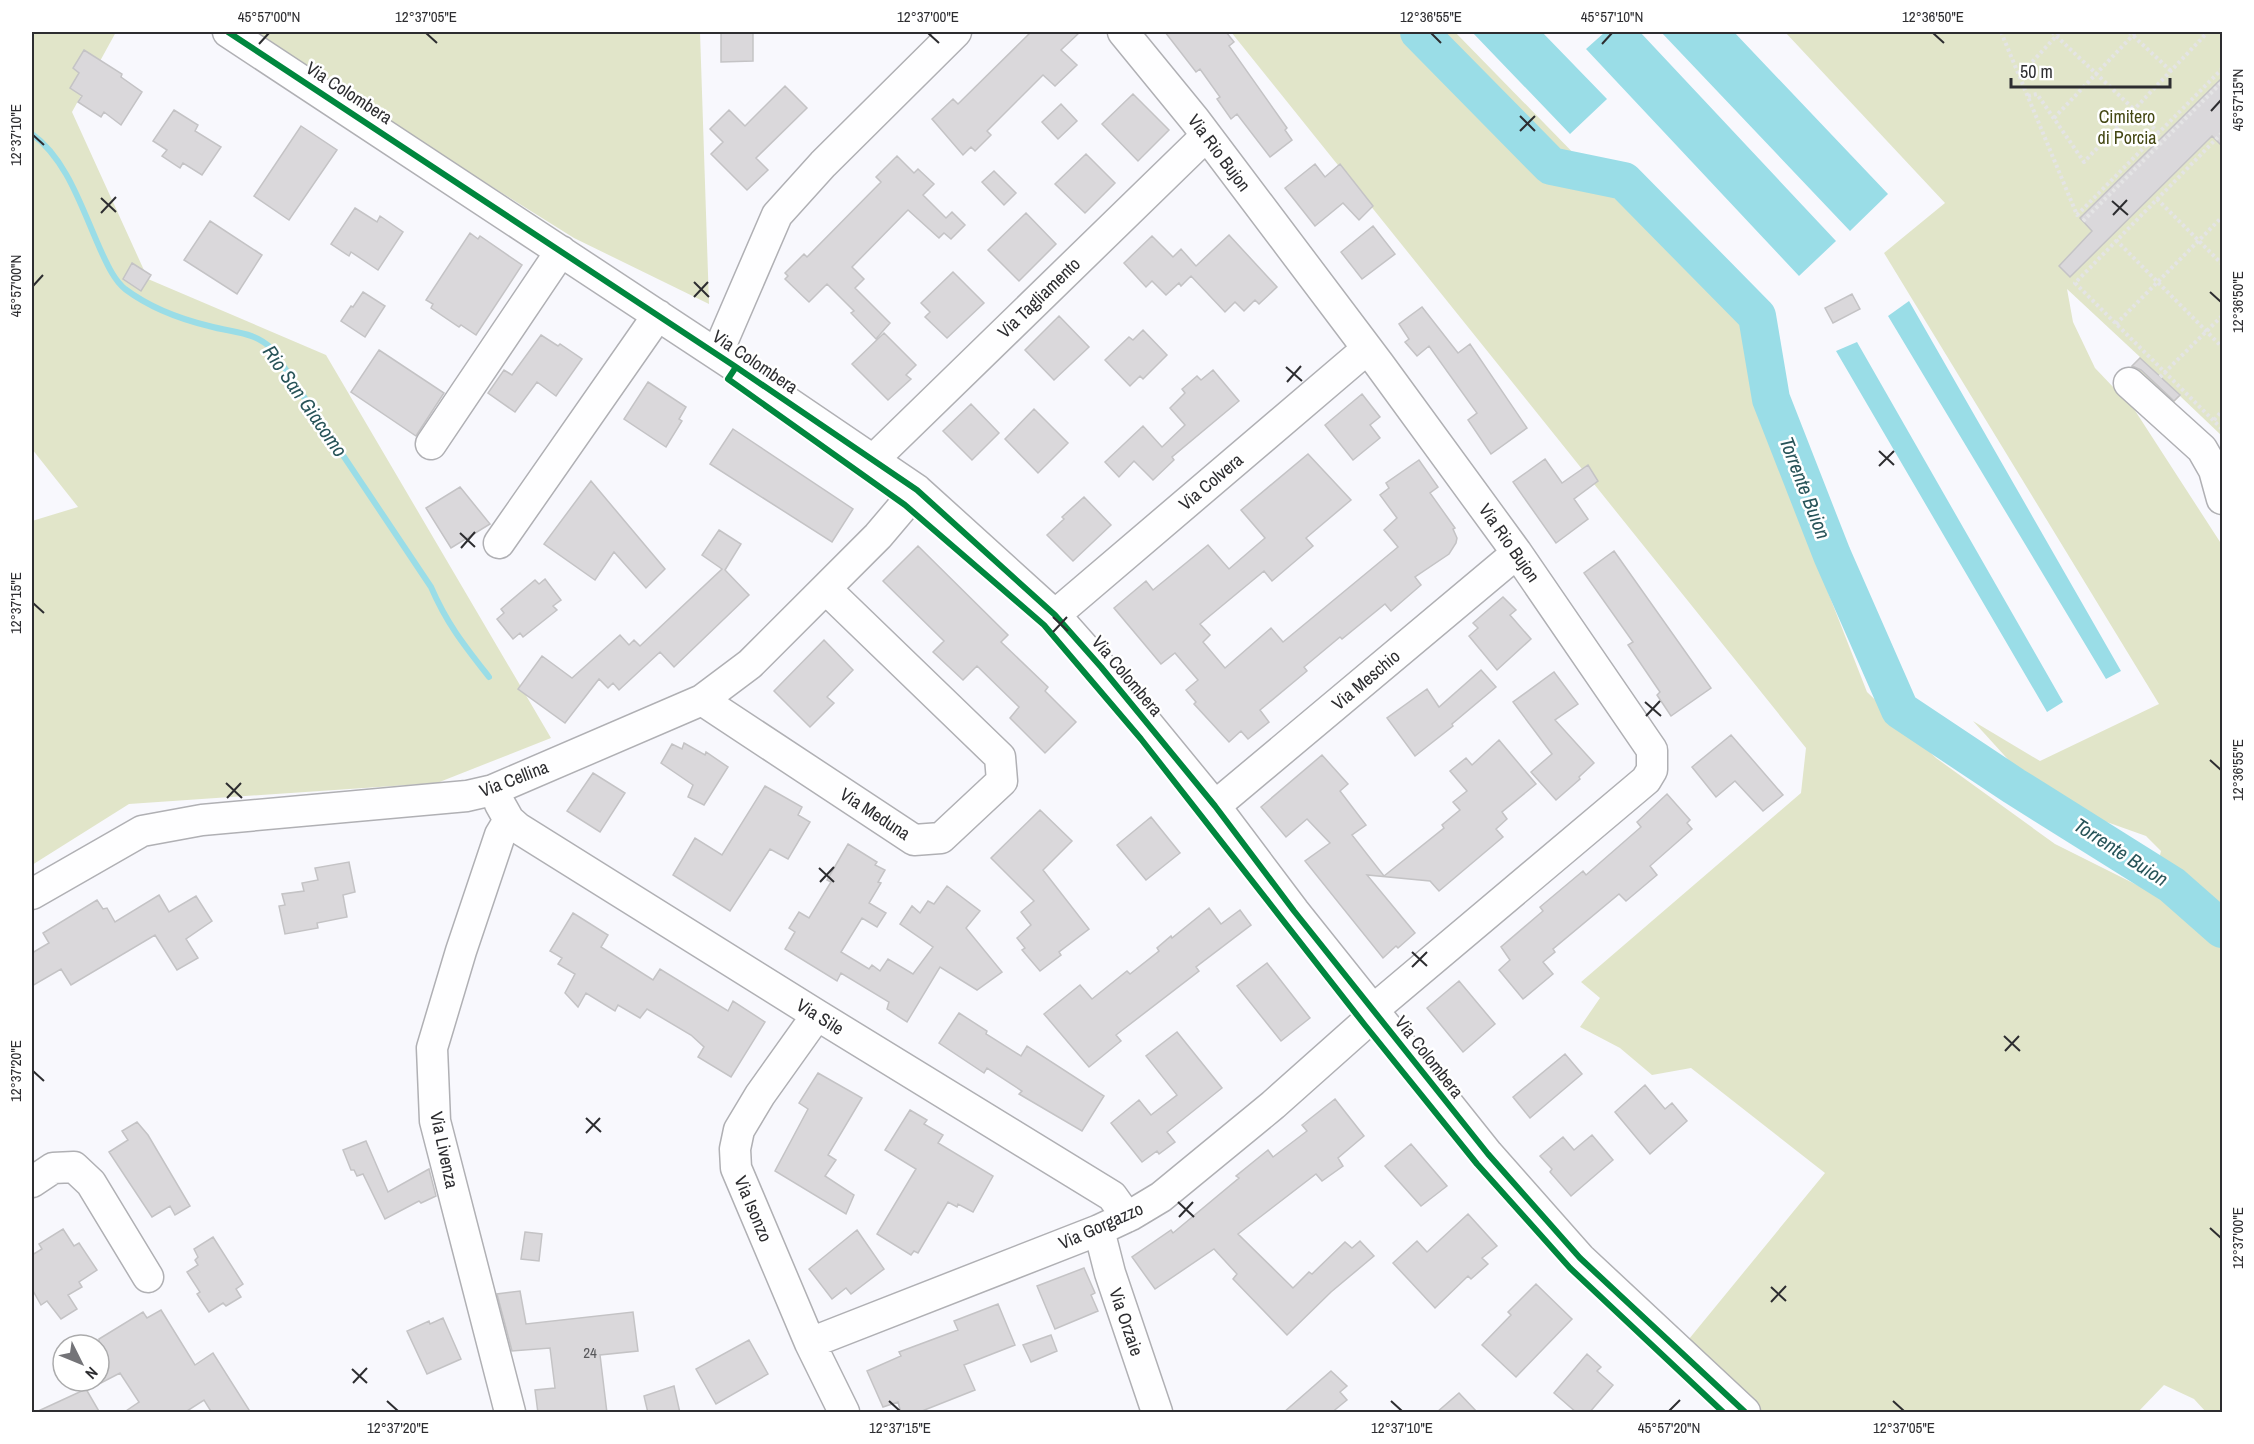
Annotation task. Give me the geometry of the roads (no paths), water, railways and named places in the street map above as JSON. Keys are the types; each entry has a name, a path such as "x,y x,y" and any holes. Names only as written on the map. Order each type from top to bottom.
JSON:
{"street":[{"name":"Via Colombera","path":"228,32 717,354 917,490 1055,615 1101,667 1215,807 1294,911 1488,1154 1580,1258 1745,1413"},
{"path":"717,354 777,215 823,164 956,32"},
{"name":"Via Rio Bujon","path":"1123,32 1206,136 1367,349 1517,553 1652,750 1652,770 1646,780 1373,1010"},
{"name":"Via Tagliamento","path":"873,460 1206,136"},
{"path":"431,444 561,251"},
{"path":"498,543 658,315"},
{"name":"Via Colvera","path":"1055,615 1367,349"},
{"path":"2129,383 2202,449 2214,470 2223,499"},
{"name":"Via Cellina","path":"32,894 142,831 202,819 467,796 494,790 702,700 750,664 878,536 917,490"},
{"name":"Via Meschio","path":"1215,807 1517,553"},
{"name":"Via Meduna","path":"702,700 914,840 941,838 1002,781 1000,757 826,589"},
{"path":"494,790 509,820"},
{"name":"Via Sile","path":"509,820 518,828 817,1015 1112,1196 1126,1217"},
{"name":"Via Livenza","path":"509,820 501,835 461,951 432,1048 435,1121 510,1413"},
{"name":"Via Gorgazzo","path":"810,1343 1099,1230 1161,1197 1273,1105 1364,1024 1373,1010"},
{"name":"Via Isonzo","path":"817,1015 760,1095 739,1130 735,1149 736,1168 810,1343 844,1413"},
{"path":"32,1182 53,1168 74,1167 91,1184 148,1276"},
{"name":"Via Orzaie","path":"1099,1230 1110,1273 1157,1413"}],"water":[{"path":"1472,32 1542,32 1607,99 1570,134"},
{"path":"1605,32 1640,32 1836,241 1799,276 1586,49"},
{"path":"1661,32 1734,32 1888,194 1850,231"},
{"path":"1909,301 2121,671 2106,679 1888,316"},
{"path":"1857,342 2063,702 2047,712 1836,351"}],"waterway":[{"name":"Torrente Buion","path":"1419,32 1551,166 1624,181 1757,316 1771,399 1832,555 1900,710 2014,786 2172,885 2222,929"},
{"name":"Rio San Giacomo","path":"32,134 45,145 65,172 108,266 125,289 165,312 250,336 272,349 431,587 457,634 489,677"}],"park label":[{"name":"Cimitero di Porcia","path":"2127,127"}]}
